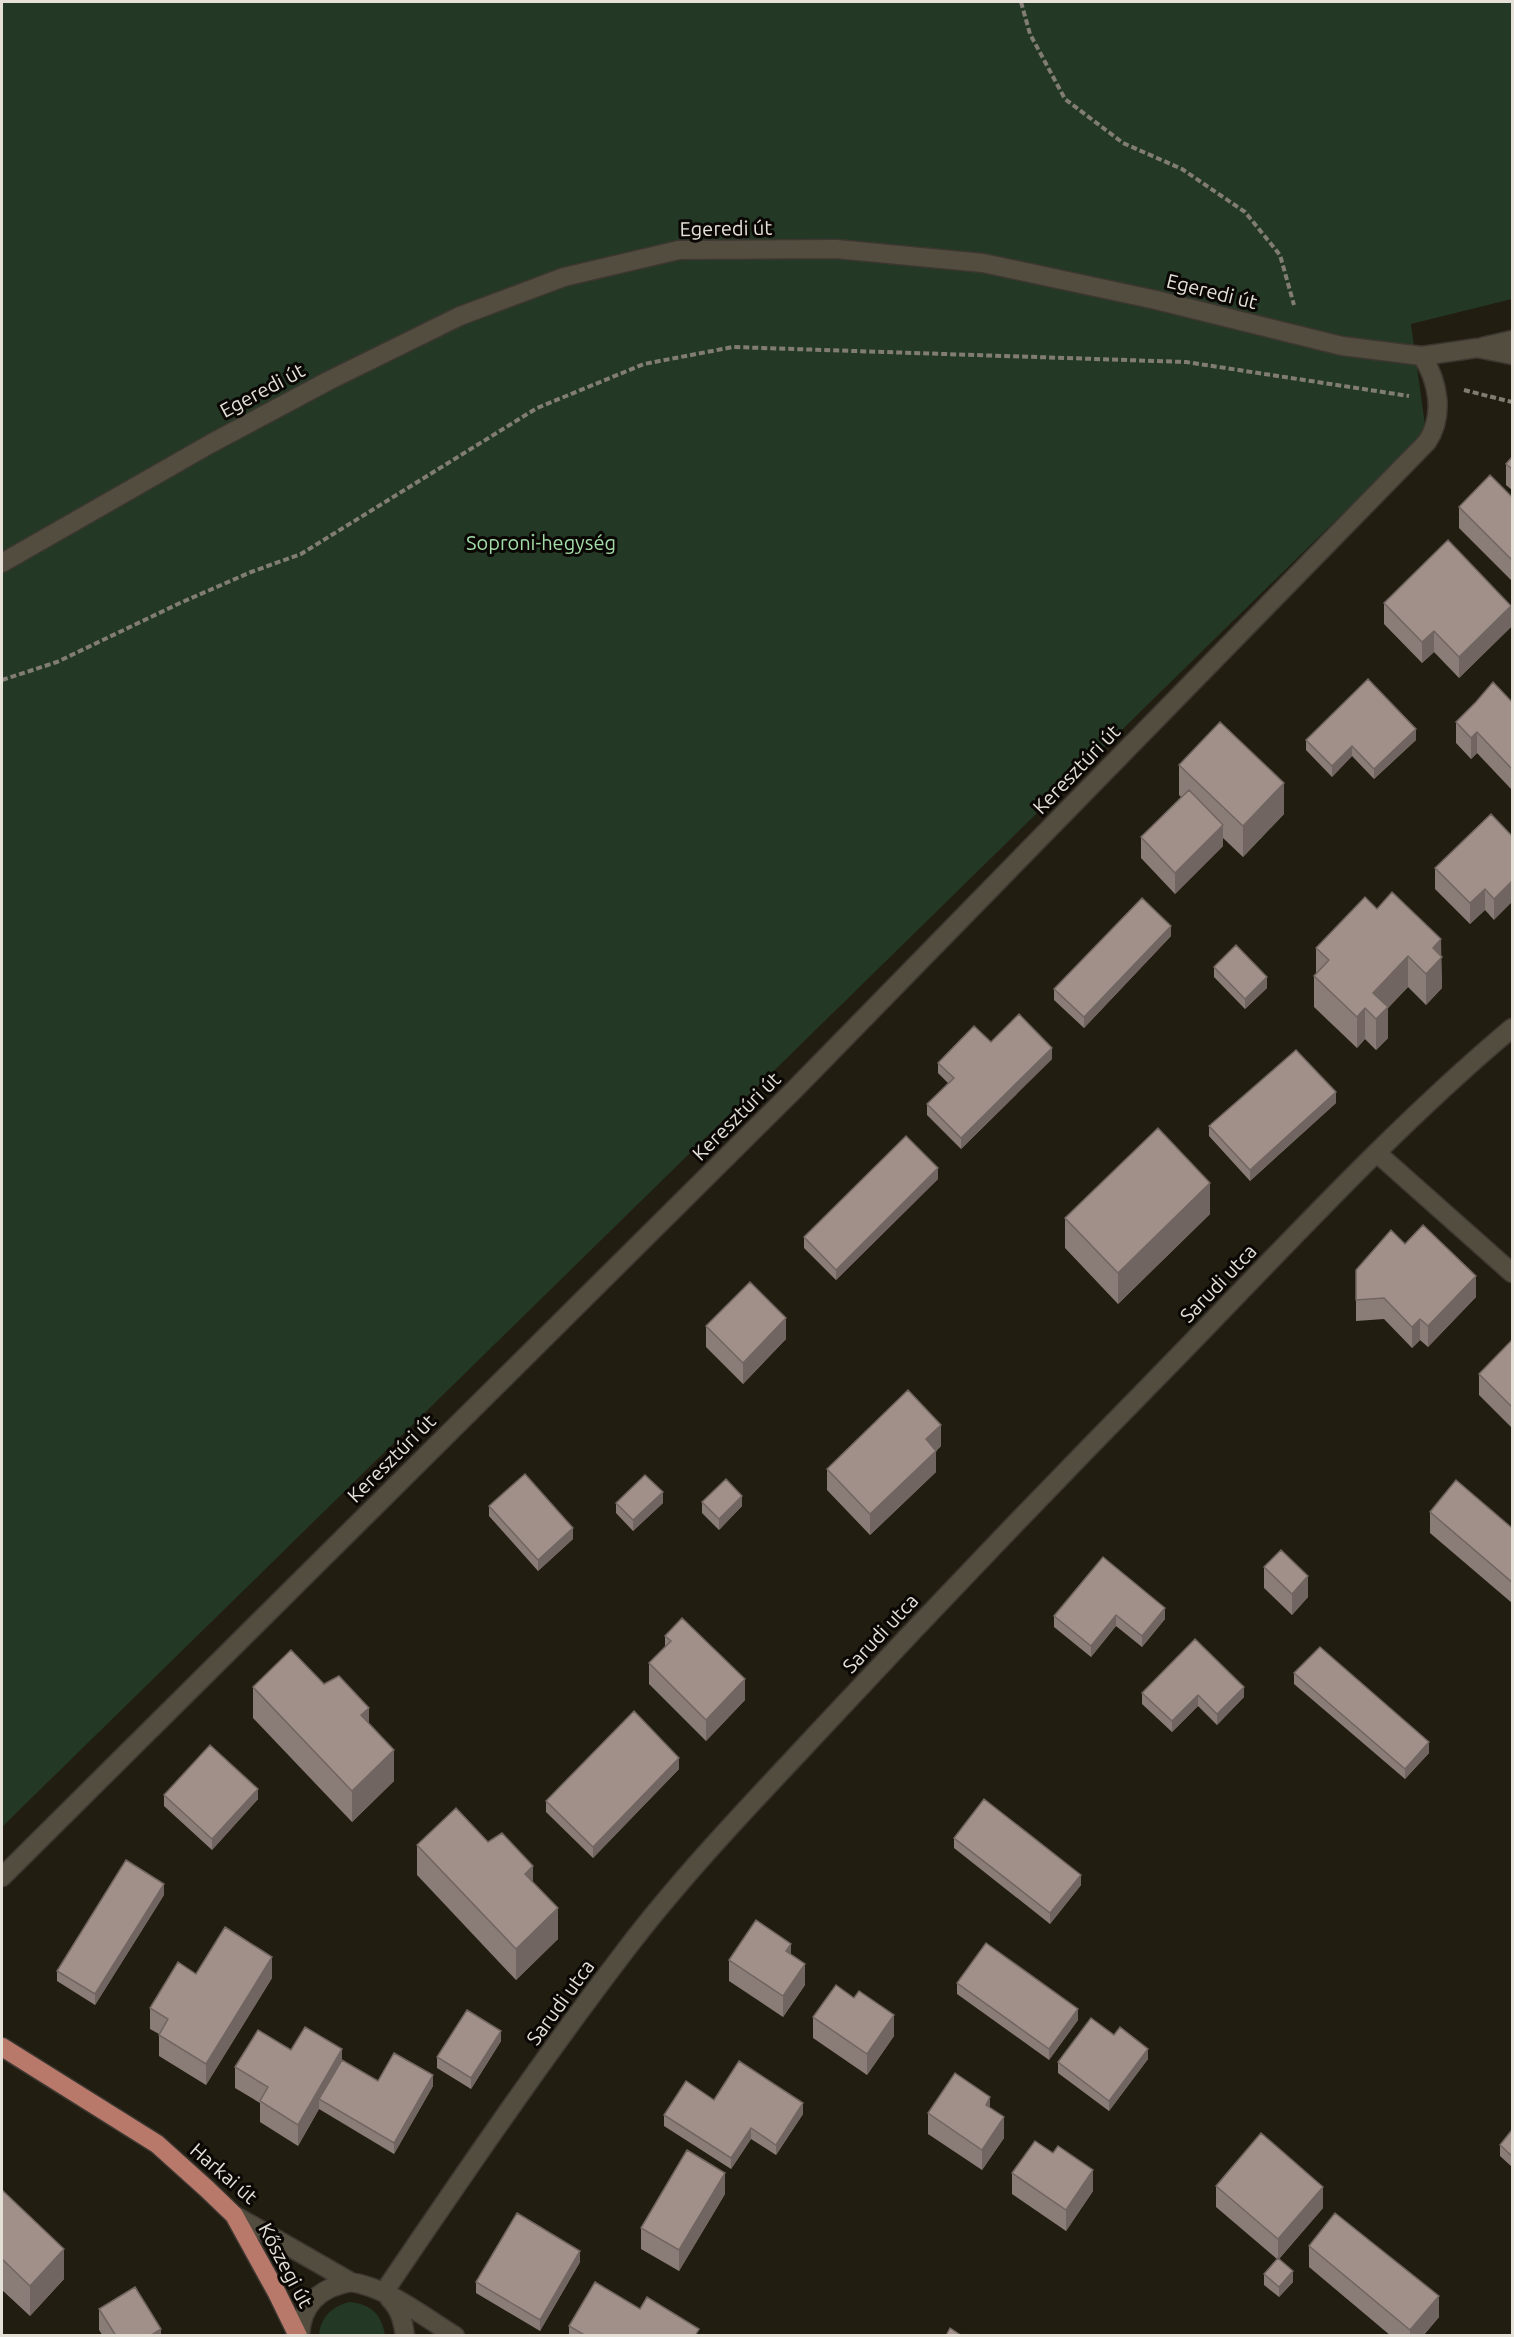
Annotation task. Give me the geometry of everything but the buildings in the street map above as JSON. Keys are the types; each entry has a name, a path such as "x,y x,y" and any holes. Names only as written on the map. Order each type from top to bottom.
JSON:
{"main road":[{"name":"Harkai út","path":"2,2047 157,2144 234,2216"},
{"name":"Kőszegi út","path":"234,2216 299,2336"}],"street":[{"name":"Egeredi út","path":"2,562 288,402 460,316 564,278 679,250 836,249 983,263 1156,300 1342,346 1422,356 1512,340"},
{"name":"Egeredi út","path":"1477,348 1512,355"},
{"name":"Keresztúri út","path":"2,1876 785,1098 1427,442 1433,432 1437,402 1433,375 1422,356"},
{"name":"Sarudi utca","path":"384,2292 468,2168 626,1949 685,1878 964,1575 1377,1153 1479,1056 1512,1028"},
{"path":"1377,1153 1512,1273"},
{"name":"Harkai út","path":"234,2216 351,2282 368,2285 384,2292 455,2336"},
{"path":"299,2336 300,2323 308,2306 319,2293 334,2285 351,2282"},
{"path":"384,2292 395,2305 403,2320 405,2336"}],"path":[{"path":"1021,2 1030,34 1065,99 1123,142 1182,169 1245,212 1280,255 1303,337"},
{"path":"2,680 57,662 180,603 251,572 301,554 537,408 644,364 733,347 1163,361 1186,362 1385,392"}],"green space":[{"name":"Soproni-hegység","path":"2,2 1512,2 1512,299 1411,324 1426,432 2,1827"},
{"path":"350,2302 370,2308 378,2316 385,2335 319,2335 328,2313"}]}
